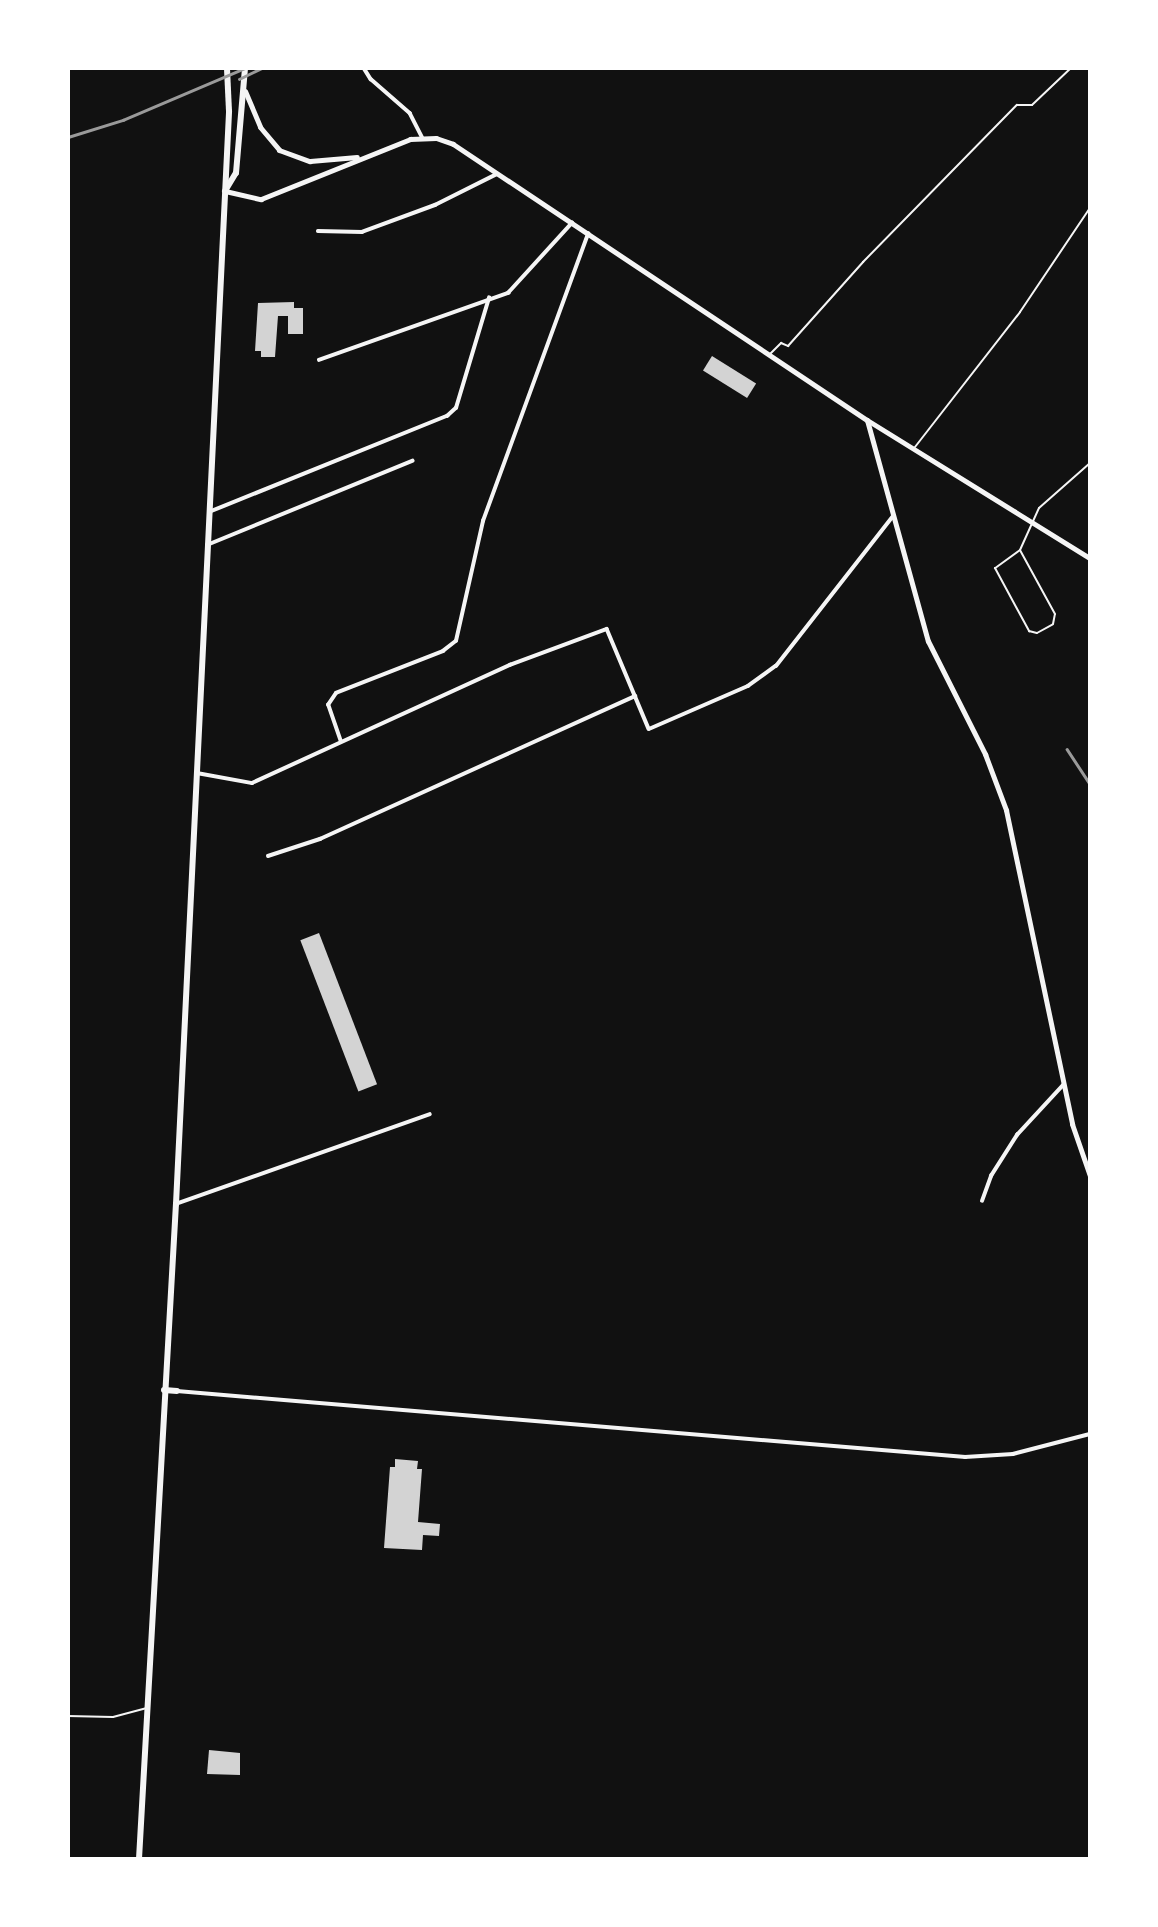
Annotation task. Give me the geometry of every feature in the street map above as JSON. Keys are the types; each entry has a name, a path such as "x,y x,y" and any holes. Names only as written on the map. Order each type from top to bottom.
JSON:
{"highway":[{"path":"139,1859 176,1205 194,772 225,191 227,68"},
{"path":"225,191 236,173 245,91 244,68"},
{"path":"164,1390 177,1391"}],"main road":[{"path":"245,91 255,118 279,150 310,161 364,156"},
{"path":"225,191 261,199 275,196 364,156 422,136 453,144 867,420 1090,558"},
{"path":"867,420 928,641 985,754 1006,810 1064,1084 1090,1177"}],"street":[{"path":"365,68 370,79 410,113 422,136"},
{"path":"318,230 332,234 362,232 435,205 499,173"},
{"path":"319,360 514,288 572,223"},
{"path":"341,743 328,705 336,693 443,651 456,641 483,521 588,234"},
{"path":"207,513 447,416 456,408 489,298"},
{"path":"206,545 412,461"},
{"path":"194,772 252,783 510,666 607,629 649,729 748,686 776,666 893,516"},
{"path":"268,856 320,839 635,695"},
{"path":"982,1200 990,1176 1017,1135 1064,1084"},
{"path":"176,1205 430,1114"},
{"path":"177,1391 965,1457 1013,1454 1090,1434"}],"lane":[{"path":"770,355 781,343 788,346 854,272 1017,106 1032,104 1071,68"},
{"path":"914,448 1020,312 1041,274 1090,208"},
{"path":"1020,550 1056,620 1037,633 1029,631 995,568 1020,550 1039,508 1090,463"},
{"path":"68,1716 113,1717 146,1707"}],"building":[{"path":"294,302 294,308 303,308 303,334 288,334 288,316 278,316 275,357 261,357 261,351 255,351 258,303"},
{"path":"712,356 756,384 747,398 703,370"},
{"path":"319,933 377,1084 358,1091 300,940"},
{"path":"395,1459 418,1461 417,1469 422,1469 418,1522 440,1524 439,1536 423,1535 422,1550 384,1548 390,1467 395,1467"},
{"path":"209,1750 240,1753 240,1775 207,1774"}],"railway":[{"path":"68,137 123,120 245,68"},
{"path":"239,79 262,68"},
{"path":"1067,749 1090,784"}]}
